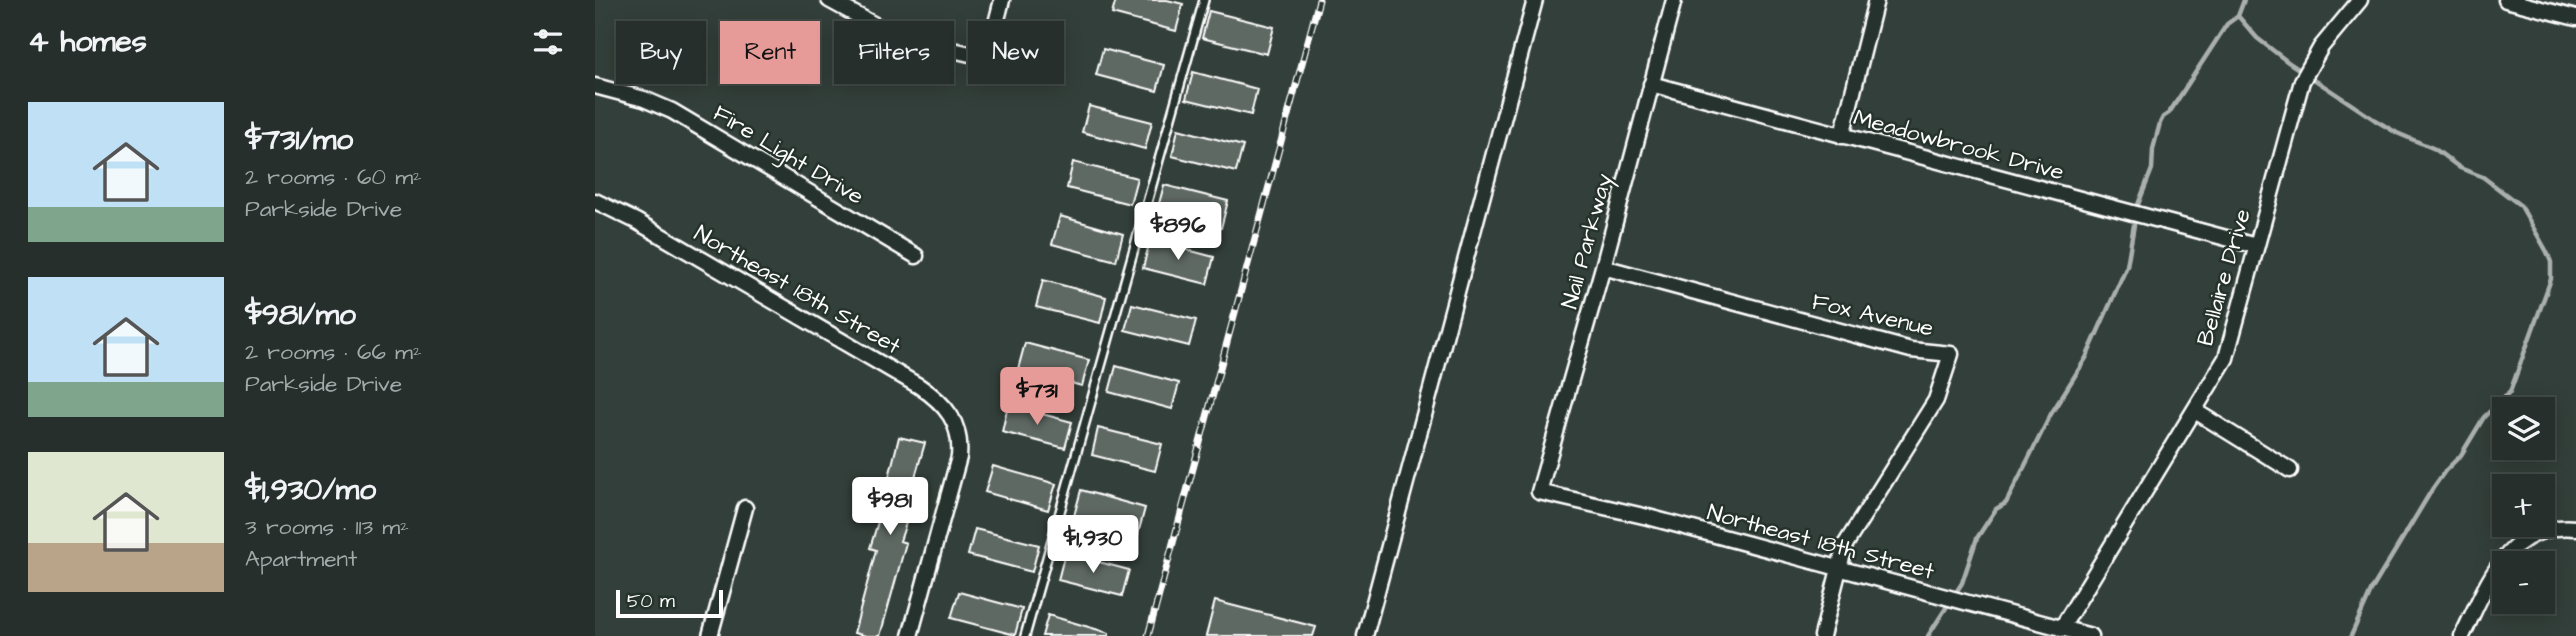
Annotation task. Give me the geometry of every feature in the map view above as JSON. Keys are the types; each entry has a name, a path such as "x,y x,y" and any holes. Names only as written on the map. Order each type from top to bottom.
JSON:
{"street":[{"path":"829,0 884,30 910,40 987,58 1002,0"},
{"path":"1365,636 1535,0"},
{"name":"Nail Parkway","path":"1539,492 1604,267 1674,0"},
{"path":"1842,136 1876,0"},
{"name":"Bellaire Drive","path":"2061,629 2195,411 2229,348 2297,93 2310,63 2360,0"},
{"path":"2506,0 2576,18"},
{"name":"Meadowbrook Drive","path":"1650,84 2256,246"},
{"name":"Fire Light Drive","path":"595,86 644,99 672,111 916,256"},
{"name":"Northeast 18th Street","path":"595,201 636,220 919,386 950,412 960,437 959,457 953,487 910,636"},
{"name":"Fox Avenue","path":"1604,267 1911,350 1951,354 1936,400 1845,545 1822,636"},
{"path":"2195,411 2290,470"},
{"name":"Northeast 18th Street","path":"1539,492 1648,517 2091,636"},
{"path":"711,636 745,508"},
{"path":"2462,636 2495,570 2506,554 2539,531 2576,528"}],"lane":[{"path":"1025,636 1204,0"}],"building":[{"path":"1116,0 1167,0 1183,4 1176,31 1112,14"},
{"path":"1209,11 1274,27 1267,54 1202,38"},
{"path":"1103,49 1164,65 1157,91 1096,75"},
{"path":"1193,72 1257,89 1251,115 1186,99"},
{"path":"1089,106 1152,122 1145,149 1082,132"},
{"path":"1178,129 1243,146 1236,172 1172,156"},
{"path":"1073,162 1137,178 1130,204 1067,188"},
{"path":"1164,185 1228,201 1221,228 1157,211"},
{"path":"1060,216 1123,234 1116,261 1052,244"},
{"path":"1150,240 1214,257 1207,284 1143,268"},
{"path":"1043,280 1106,297 1100,323 1036,307"},
{"path":"1132,304 1196,320 1189,346 1125,330"},
{"path":"1025,343 1089,360 1082,386 1018,369"},
{"path":"1116,366 1179,383 1172,409 1109,392"},
{"path":"1008,405 1072,422 1065,448 1002,432"},
{"path":"1098,428 1162,444 1155,471 1092,455"},
{"path":"899,437 925,443 908,501 916,504 911,521 907,520 900,541 906,543 880,636 866,636 854,633 876,550 870,548 881,512 875,511 884,480 888,481"},
{"path":"993,466 1056,484 1048,510 985,492"},
{"path":"1081,490 1145,508 1138,534 1074,516"},
{"path":"975,529 1039,545 1032,572 968,555"},
{"path":"1065,553 1129,570 1122,596 1058,580"},
{"path":"959,592 1022,609 1015,635 951,618"},
{"path":"1215,601 1316,627 1313,636 1206,636"},
{"path":"1048,615 1109,633 1109,636 1042,636"}],"waterway":[{"path":"1928,636 1962,583 1977,538 1996,509 2006,503 2051,414 2086,358 2127,266 2137,207 2152,169 2153,149 2160,123 2227,24 2238,16 2244,0"},
{"path":"2238,16 2257,38 2288,62 2397,133 2435,149 2460,168 2483,177 2521,206 2551,262 2551,279 2510,392 2484,417 2461,455 2433,488 2372,589 2351,636"}],"railway":[{"path":"1148,636 1319,0"}]}
